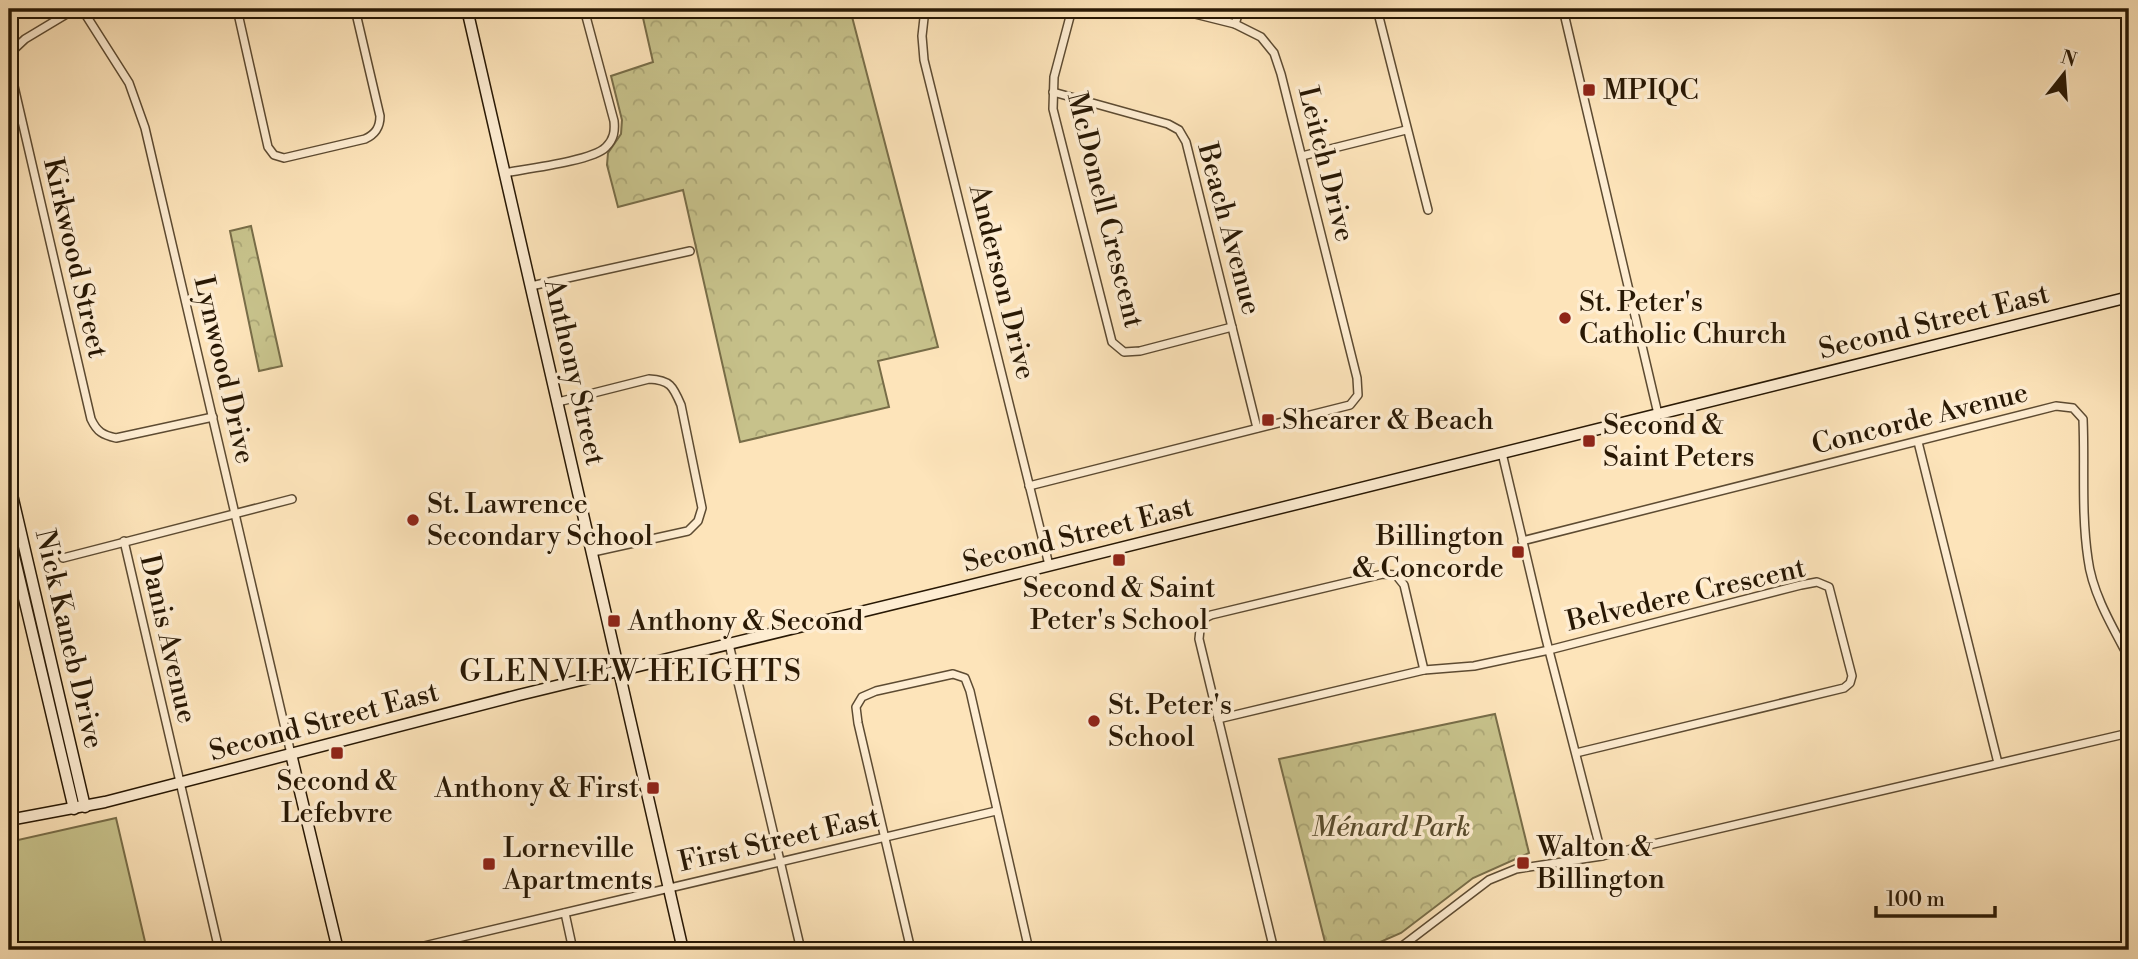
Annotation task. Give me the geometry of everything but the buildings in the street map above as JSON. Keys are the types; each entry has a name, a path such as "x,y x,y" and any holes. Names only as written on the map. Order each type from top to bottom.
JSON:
{"main road":[{"name":"Anthony Street","path":"467,9 683,950"},
{"name":"Second Street East","path":"9,820 79,808 617,671 2129,297"},
{"name":"Nick Kaneb Drive","path":"9,482 79,808"},
{"name":"Nick Kaneb Drive","path":"9,535 79,808"},
{"path":"291,754 338,950"},
{"name":"Second Street East","path":"9,828 38,815"}],"street":[{"name":"Kirkwood Street","path":"75,9 25,39 10,53 10,69 91,419 96,430 116,438 213,417"},
{"name":"Lynwood Drive","path":"82,9 129,83 145,128 291,754"},
{"path":"237,9 269,148 275,156 285,158 365,139 378,129 380,114 355,9"},
{"path":"504,173 590,156 606,148 615,134 614,121 584,9"},
{"name":"Anderson Drive","path":"925,9 922,36 924,60 1049,565"},
{"name":"McDonell Crescent","path":"1072,9 1054,76 1053,109 1112,342 1124,352 1140,351 1232,327"},
{"name":"Leitch Drive","path":"1175,9 1236,24 1261,37 1274,53 1282,74 1357,378 1359,396 1350,405 1257,428"},
{"path":"1236,24 1240,9"},
{"path":"1377,9 1428,210"},
{"path":"1563,9 1658,414"},
{"name":"Beach Avenue","path":"1053,92 1168,124 1179,130 1186,142 1257,428"},
{"path":"1302,156 1406,130"},
{"path":"531,286 690,251"},
{"path":"558,402 649,379 664,380 675,389 681,405 702,508 698,521 688,531 593,552"},
{"name":"Concorde Avenue","path":"1522,541 2056,406 2073,408 2083,419 2084,510 2088,561 2101,600 2129,658"},
{"path":"1029,486 1257,428"},
{"path":"1918,442 1998,763"},
{"path":"1502,453 1602,856"},
{"path":"63,558 292,499"},
{"name":"Danis Avenue","path":"124,541 219,950"},
{"path":"1274,950 1199,639 1201,620 1211,615 1383,574 1396,575 1404,585 1424,670"},
{"name":"Belvedere Crescent","path":"1218,719 1424,670 1474,666 1549,650 1817,582 1829,587 1853,676 1844,688 1576,753"},
{"path":"729,644 801,950"},
{"path":"911,950 856,708 862,697 876,691 953,674 965,678 971,691 1029,950"},
{"path":"1397,950 1489,880 1516,869 1602,856 2129,733"},
{"name":"First Street East","path":"407,950 996,811"},
{"path":"565,913 573,950"},
{"path":"448,940 450,950"}],"green space":[{"path":"641,9 850,9 938,347 878,361 889,407 740,442 683,190 618,207 607,165 608,153 621,134 622,120 611,76 653,62"},
{"path":"251,226 282,366 259,371 230,231"},
{"name":"Ménard Park","path":"1495,714 1529,853 1473,878 1401,933 1362,950 1327,950 1279,759"},
{"path":"116,818 147,950 9,950 9,842"}],"place":[{"name":"MPIQC","path":"1589,90"},
{"name":"St. Peter's Catholic Church","path":"1565,318"},
{"name":"Shearer & Beach","path":"1268,420"},
{"name":"Second & Saint Peters","path":"1589,441"},
{"name":"St. Lawrence Secondary School","path":"413,520"},
{"name":"Billington & Concorde","path":"1518,552"},
{"name":"Second & Saint Peter's School","path":"1119,560"},
{"name":"Anthony & Second","path":"614,621"},
{"name":"St. Peter's School","path":"1094,721"},
{"name":"Second & Lefebvre","path":"337,753"},
{"name":"Anthony & First","path":"653,788"},
{"name":"Walton & Billington","path":"1523,863"},
{"name":"Lorneville Apartments","path":"489,864"}],"district":[{"name":"GLENVIEW HEIGHTS","path":"631,672"}]}
